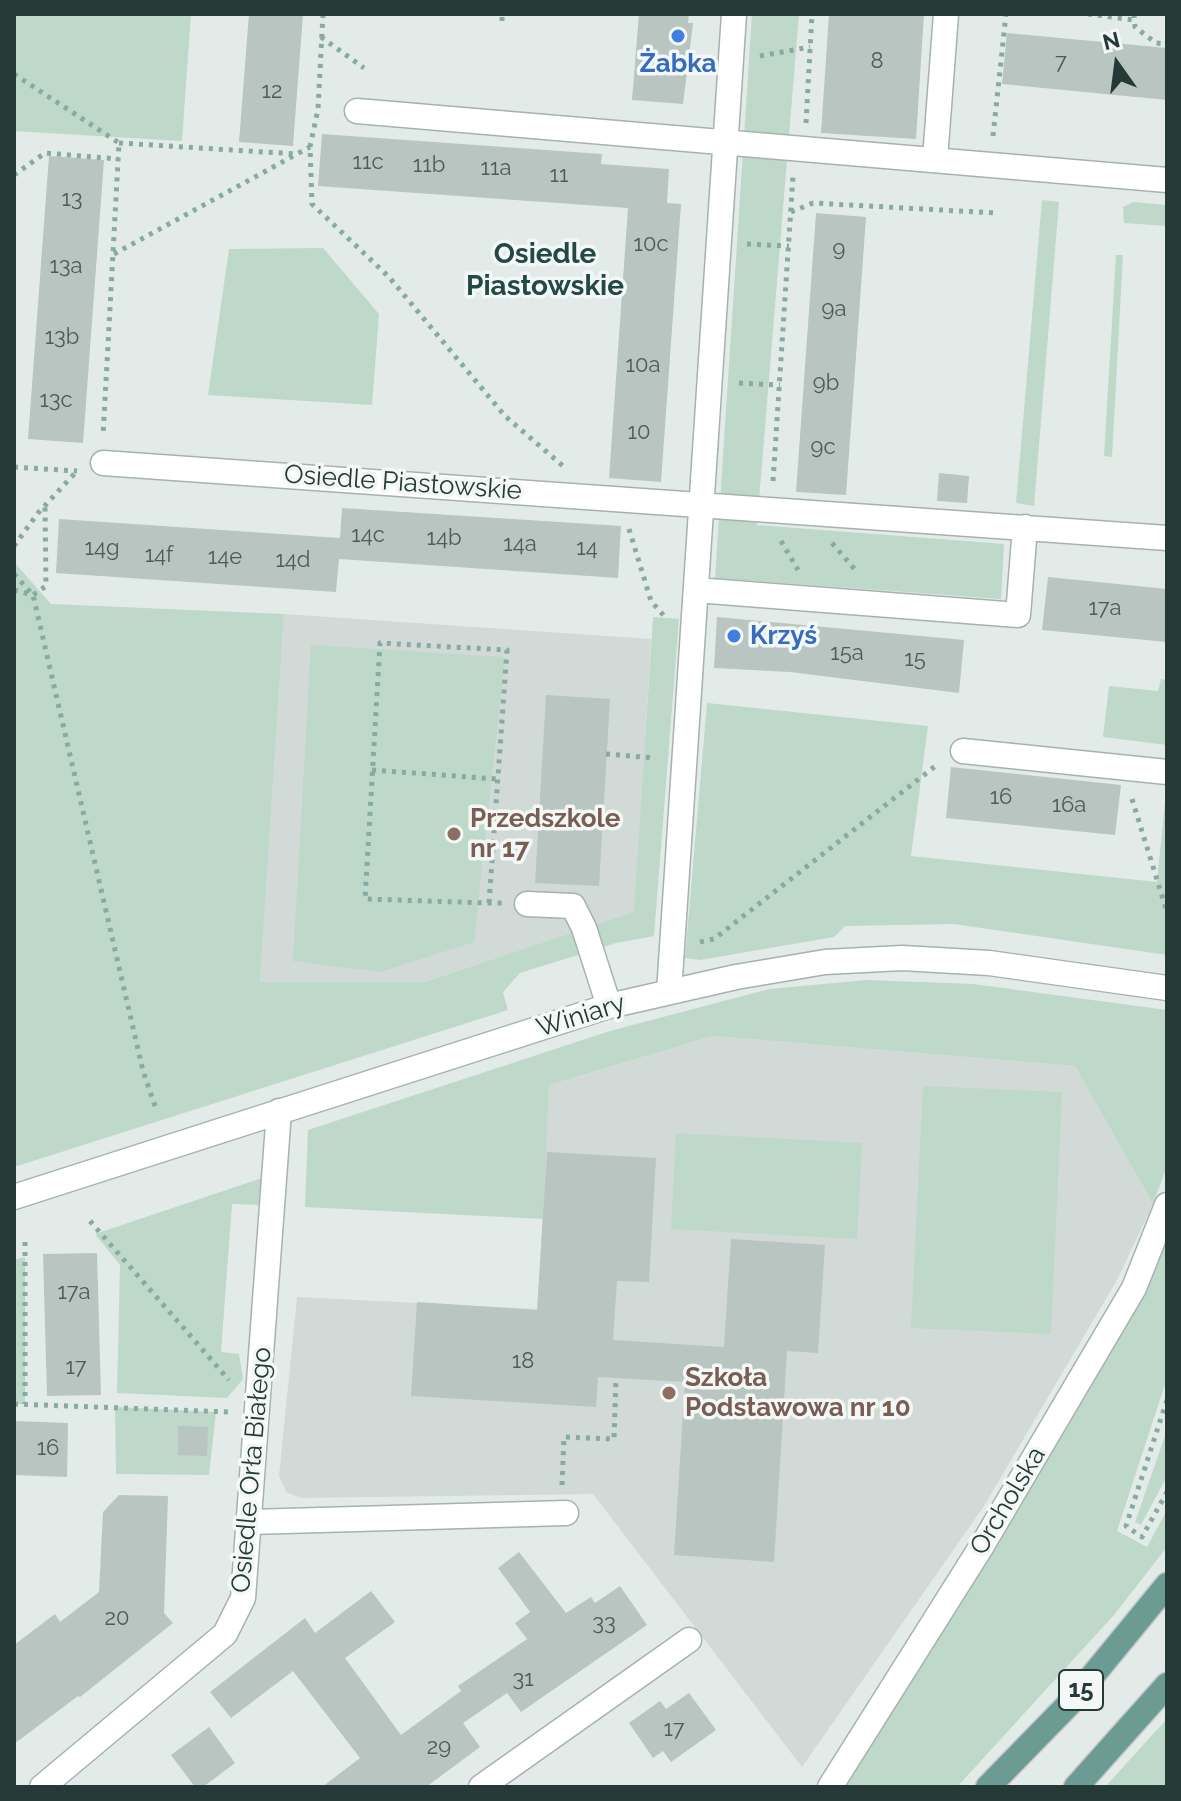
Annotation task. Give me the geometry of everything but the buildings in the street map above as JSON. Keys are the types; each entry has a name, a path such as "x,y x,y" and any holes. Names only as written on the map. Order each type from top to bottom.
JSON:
{"main road":[{"name":"15","path":"988,1787 1071,1702 1167,1585"},
{"name":"15","path":"1076,1787 1167,1685"}],"street":[{"path":"669,992 734,14"},
{"path":"935,159 946,14"},
{"path":"357,111 1167,180"},
{"name":"Osiedle Piastowskie","path":"103,463 1167,538"},
{"path":"696,590 1018,615 1025,527"},
{"path":"963,751 1167,772"},
{"path":"527,904 573,906 584,928 609,1006"},
{"name":"Winiary","path":"14,1197 609,1006 825,962 902,958 989,963 1167,988"},
{"name":"Osiedle Orła Białego","path":"42,1787 225,1634 243,1598 279,1111"},
{"name":"Orcholska","path":"830,1787 983,1544 1134,1288 1167,1205"},
{"path":"250,1522 564,1503"},
{"path":"481,1787 689,1640"}],"path":[{"path":"323,14 318,109 310,147 312,204 389,277 505,416 573,474 590,495"},
{"path":"812,14 791,212 771,522 814,599"},
{"path":"992,140 1006,14"},
{"path":"1088,14 1134,17 1135,27 1156,43 1167,44"},
{"path":"321,37 364,68"},
{"path":"731,61 810,47"},
{"path":"14,74 119,143 297,154"},
{"path":"14,467 77,471 103,463 119,143"},
{"path":"113,255 310,147"},
{"path":"14,175 45,153 118,159"},
{"path":"791,212 813,203 996,213"},
{"path":"718,242 789,246"},
{"path":"710,381 780,385"},
{"path":"14,546 45,505 77,471"},
{"path":"617,498 651,601 670,623 693,630"},
{"path":"14,590 33,595 46,586 45,505"},
{"path":"805,513 885,603"},
{"path":"14,574 33,595 143,1071 156,1109"},
{"path":"489,903 507,650 380,643 365,899 489,903 527,904"},
{"path":"672,948 714,939 945,758 963,751"},
{"path":"606,754 685,760"},
{"path":"1112,766 1134,802 1167,912"},
{"path":"372,770 497,779"},
{"path":"90,1221 259,1413"},
{"path":"25,1242 25,1404"},
{"path":"564,1503 564,1437 614,1439 616,1378"},
{"path":"1167,1400 1126,1526 1142,1537 1167,1492"},
{"path":"14,1404 259,1413"}],"shaded area":[{"name":"Przedszkole nr 17","path":"284,614 651,639 635,912 425,982 260,982"},
{"name":"Szkoła Podstawowa nr 10","path":"713,1036 1075,1066 1153,1204 1117,1280 984,1506 802,1767 593,1494 301,1498 286,1492 279,1476 297,1297 538,1309 549,1085"}],"green space":[{"path":"14,14 191,14 182,141 14,131"},
{"path":"752,14 799,14 757,525 1004,544 1001,599 715,578"},
{"path":"1042,200 1059,202 1034,506 1016,503"},
{"path":"1133,202 1167,205 1167,226 1124,223 1123,207"},
{"path":"323,248 379,314 372,405 208,395 229,249"},
{"path":"1116,255 1123,255 1112,457 1104,456"},
{"path":"14,562 51,604 284,614 260,982 425,982 634,912 653,617 679,619 654,936 616,943 520,973 503,992 508,1010 14,1167"},
{"path":"311,645 505,657 474,942 380,972 293,961"},
{"path":"1161,679 1167,680 1167,745 1103,737 1109,686 1158,691"},
{"path":"707,703 928,726 911,856 1157,882 1167,782 1167,955 954,924 845,926 834,937 700,960 685,958"},
{"path":"867,980 973,984 1167,1010 1167,1166 1153,1204 1075,1066 713,1036 549,1085 543,1219 305,1207 308,1130 610,1031 769,989"},
{"path":"923,1086 1062,1092 1051,1334 911,1328"},
{"path":"676,1133 862,1143 857,1239 671,1229"},
{"path":"262,1178 261,1205 232,1204 221,1352 239,1354 243,1379 227,1398 117,1393 120,1265 95,1234"},
{"path":"1167,1237 1167,1378 1117,1531 1147,1547 1167,1510 1167,1547 1114,1615 957,1787 841,1787"},
{"path":"25,1257 25,1404 14,1404 14,1260"},
{"path":"115,1407 216,1412 209,1475 116,1474"},
{"path":"1167,1430 1167,1476 1141,1525 1135,1522"},
{"path":"1167,1719 1167,1787 1105,1787 1165,1721"}],"place":[{"name":"Żabka","path":"678,36"},
{"name":"Krzyś","path":"734,636"},
{"name":"Przedszkole nr 17","path":"454,834"},
{"name":"Szkoła Podstawowa nr 10","path":"669,1393"}],"district":[{"name":"Osiedle Piastowskie","path":"545,271"}]}
